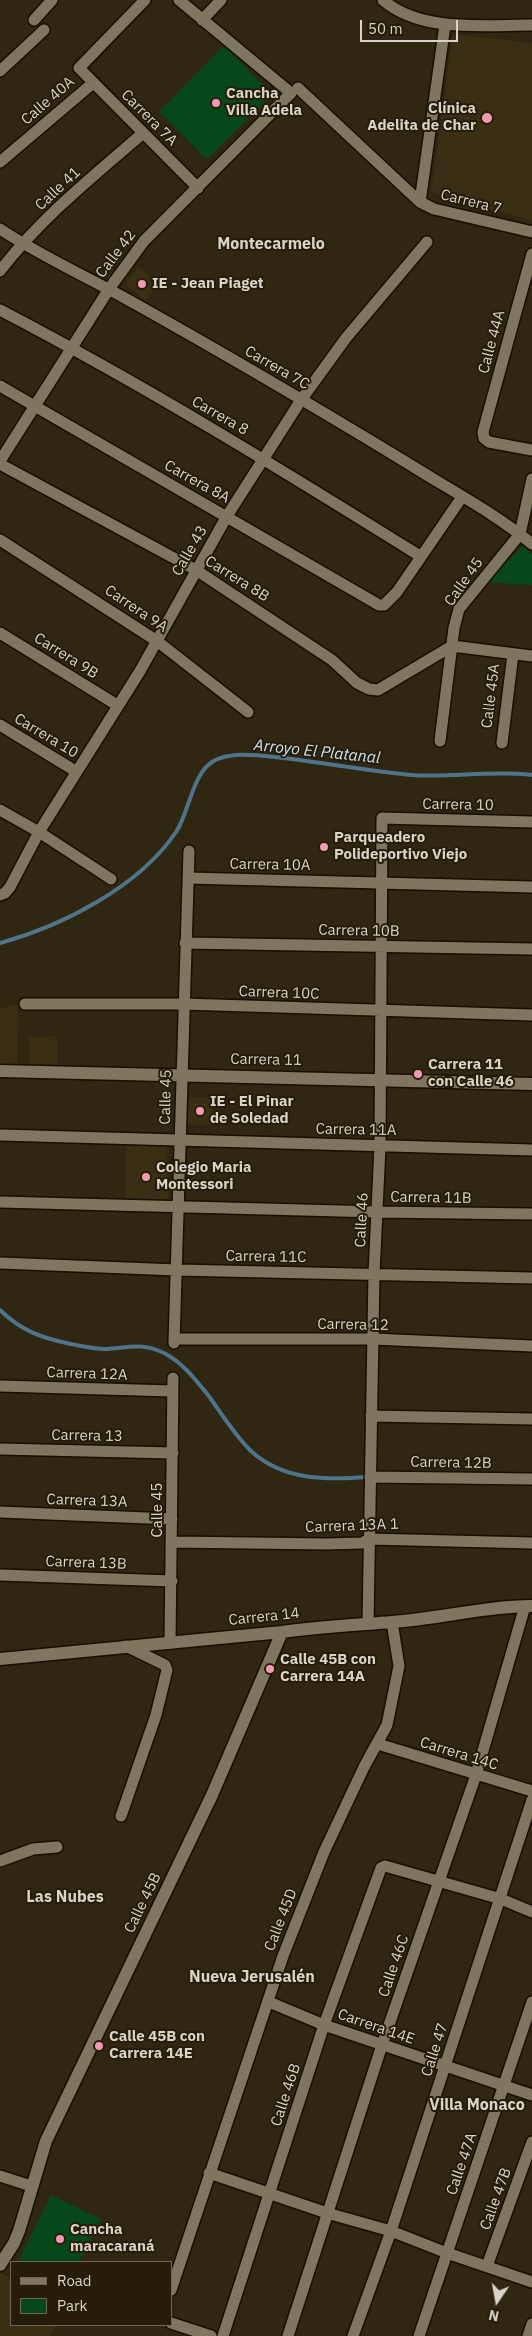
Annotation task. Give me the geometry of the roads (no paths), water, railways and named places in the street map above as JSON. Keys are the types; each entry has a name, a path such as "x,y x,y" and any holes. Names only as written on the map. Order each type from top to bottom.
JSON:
{"main road":[{"name":"Carrera 11","path":"0,1071 532,1084"},
{"name":"Carrera 14","path":"0,1658 392,1622 507,1606 528,1606"},
{"name":"Calle 45B","path":"32,2186 50,2134 212,1795 282,1632"},
{"path":"2,2257 19,2231 32,2186"}],"street":[{"path":"34,20 52,0"},
{"name":"Calle 40A","path":"79,68 145,0"},
{"name":"Carrera 7","path":"179,0 202,20 294,90 420,202 443,211 532,232"},
{"path":"202,20 221,0"},
{"path":"383,0 408,14 445,25 532,25"},
{"path":"420,202 445,25"},
{"path":"0,71 44,30"},
{"name":"Carrera 7A","path":"79,68 142,134 198,188"},
{"name":"Calle 40A","path":"0,162 93,83"},
{"name":"Calle 42","path":"0,463 109,289 144,241 294,90"},
{"name":"Calle 41","path":"0,272 22,244 75,193 142,134"},
{"name":"Carrera 7C","path":"0,229 22,244 109,289 301,400 462,497 520,534 532,544"},
{"name":"Calle 43","path":"3,894 157,640 227,516 301,400 346,338 427,242"},
{"name":"Calle 44A","path":"532,254 483,432 484,438 489,442 532,450"},
{"name":"Carrera 8","path":"0,310 72,347 264,459 420,556"},
{"name":"Carrera 8A","path":"0,386 97,444 227,516 379,605 384,604 396,592 420,556"},
{"name":"Carrera 8B","path":"0,463 196,570 332,660 357,684 369,689 378,690 452,646"},
{"name":"Calle 45","path":"440,741 454,628 459,610 520,534 532,479"},
{"path":"420,556 462,497"},
{"name":"Carrera 9A","path":"0,540 157,640 248,712"},
{"name":"Carrera 9B","path":"0,633 117,705"},
{"path":"452,646 532,656"},
{"name":"Calle 45A","path":"502,743 513,654"},
{"name":"Carrera 10","path":"0,725 77,772"},
{"path":"0,810 39,832 111,879"},
{"name":"Carrera 10","path":"382,818 532,822"},
{"name":"Calle 46","path":"368,1623 374,1274 380,1146 382,818"},
{"name":"Calle 45","path":"174,1341 180,1075 189,851"},
{"name":"Carrera 10A","path":"188,878 532,887"},
{"name":"Carrera 10B","path":"185,943 532,950"},
{"name":"Carrera 10C","path":"25,1004 184,1004 532,1015"},
{"name":"Carrera 11A","path":"0,1135 532,1150"},
{"name":"Carrera 11B","path":"0,1202 532,1214"},
{"name":"Carrera 11C","path":"0,1263 177,1270 532,1278"},
{"name":"Carrera 12","path":"174,1341 373,1339 532,1346"},
{"name":"Calle 45","path":"170,1643 173,1542 173,1378"},
{"name":"Carrera 12A","path":"0,1386 172,1391"},
{"path":"371,1416 532,1419"},
{"name":"Carrera 13","path":"0,1449 173,1453"},
{"name":"Carrera 12B","path":"370,1477 532,1479"},
{"name":"Carrera 13A","path":"0,1512 172,1519"},
{"name":"Carrera 13A 1","path":"173,1542 327,1544 365,1543 369,1539 532,1543"},
{"name":"Carrera 13B","path":"0,1575 172,1581"},
{"name":"Calle 46C","path":"288,2336 382,2045 476,1775 528,1606"},
{"name":"Calle 45D","path":"172,2287 283,1956 324,1852 364,1767 387,1725 399,1672 392,1622"},
{"path":"122,1816 156,1715 167,1670 165,1665 126,1646"},
{"name":"Carrera 14C","path":"378,1744 532,1791"},
{"name":"Calle 47","path":"354,2336 391,2231 532,1800"},
{"path":"0,1861 33,1849 57,1847"},
{"name":"Calle 46B","path":"223,2336 271,2194 324,2025 383,1866 439,1882"},
{"path":"439,1882 501,1899 532,1912"},
{"name":"Carrera 14E","path":"269,2002 324,2025 532,2095"},
{"name":"Calle 47A","path":"419,2336 532,2002"},
{"name":"Calle 47B","path":"488,2266 532,2142"},
{"path":"209,2173 327,2213 391,2231 447,2253 532,2282"},
{"path":"0,2176 32,2186"},
{"path":"172,2323 211,2336"},
{"path":"528,2336 532,2324"}],"waterway":[{"name":"Arroyo El Platanal","path":"0,943 24,936 73,915 97,902 142,870 176,832 200,776 205,768 219,758 237,755 256,755 426,776 501,773 532,775"},
{"path":"0,1310 32,1333 51,1339 96,1349 141,1347 164,1353 183,1366 193,1377 246,1446 265,1462 278,1469 322,1478 368,1477"}],"place":[{"name":"Cancha Villa Adela","path":"216,103"},
{"name":"Clínica Adelita de Char","path":"487,118"},
{"name":"IE - Jean Piaget","path":"142,284"},
{"name":"Parqueadero Polideportivo Viejo","path":"324,847"},
{"name":"Carrera 11 con Calle 46","path":"418,1074"},
{"name":"IE - El Pinar de Soledad","path":"200,1111"},
{"name":"Colegio Maria Montessori","path":"146,1177"},
{"name":"Calle 45B con Carrera 14A","path":"270,1669"},
{"name":"Calle 45B con Carrera 14E","path":"99,2046"},
{"name":"Cancha maracaraná","path":"60,2239"}],"district":[{"name":"Montecarmelo","path":"271,244"},
{"name":"Las Nubes","path":"65,1897"},
{"name":"Nueva Jerusalén","path":"252,1977"},
{"name":"Villa Monaco","path":"477,2105"}]}
